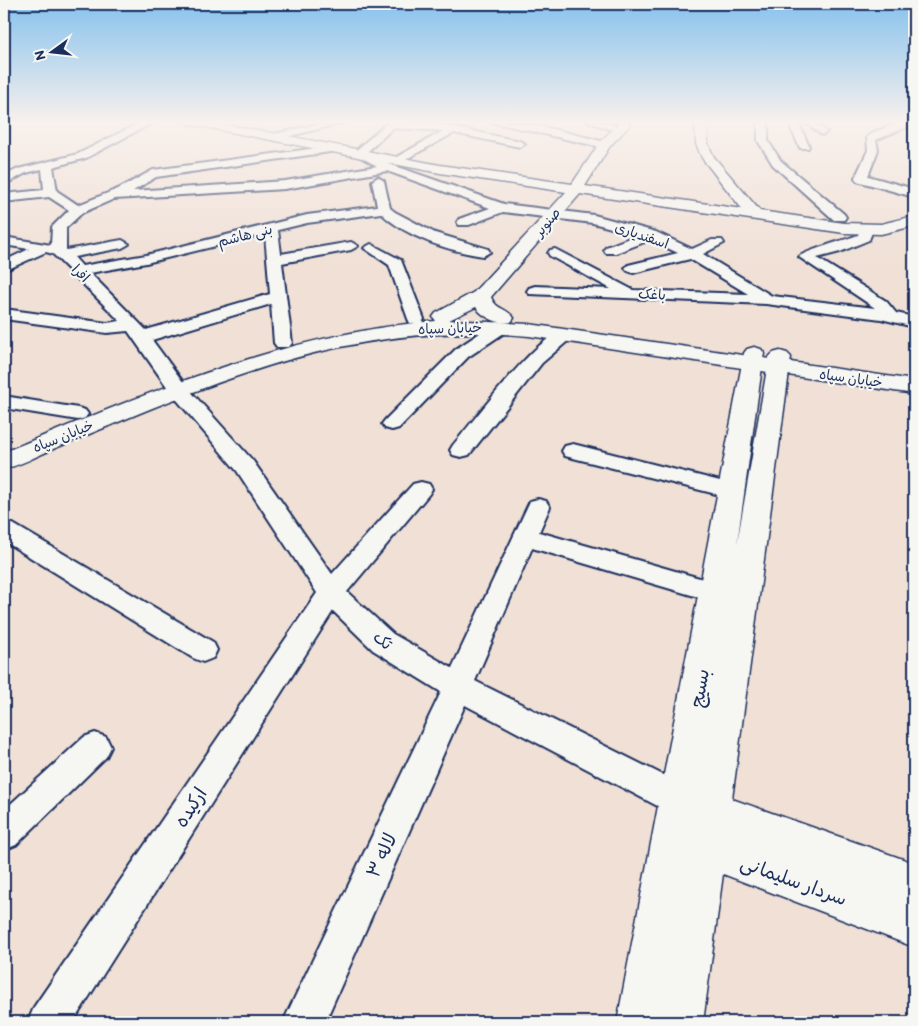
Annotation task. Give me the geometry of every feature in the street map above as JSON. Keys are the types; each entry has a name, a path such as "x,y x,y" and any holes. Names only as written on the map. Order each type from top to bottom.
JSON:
{"street":[{"path":"4,181 30,169"},
{"path":"48,169 51,193"},
{"path":"4,208 8,197 51,193 77,210 153,174 180,169"},
{"path":"109,196 285,185 368,169"},
{"name":"اسفندیاری","path":"400,169 407,174 502,208 594,219 651,235 692,254 768,300 886,312 914,322"},
{"path":"429,169 866,230 881,229 912,222"},
{"name":"صنوبر","path":"443,317 481,296 576,189 589,169"},
{"path":"717,169 754,214 912,222"},
{"path":"784,169 839,217"},
{"path":"865,169 861,178 908,191 914,183"},
{"path":"360,185 407,174"},
{"path":"378,181 384,208 389,215 401,223 462,249 483,252"},
{"name":"بنی هاشم","path":"78,271 146,259 307,220 384,208"},
{"path":"464,222 502,208"},
{"name":"افرا","path":"77,210 59,227 55,251 78,271 138,331 176,384"},
{"path":"271,229 283,344"},
{"path":"866,230 864,237 835,249 806,257 886,312 914,308"},
{"path":"610,250 651,235"},
{"path":"4,240 55,251"},
{"path":"633,268 692,254 717,243"},
{"path":"4,267 55,251 122,244"},
{"path":"274,260 351,246"},
{"path":"371,248 396,263 416,319"},
{"path":"555,254 630,293"},
{"name":"باغک","path":"535,291 630,293 768,300"},
{"path":"392,424 462,353 503,322 486,308 481,296"},
{"path":"4,314 138,331 269,299"},
{"name":"خیابان سپاه","path":"4,461 225,360 342,330 416,319 443,317 503,322 766,360 914,387"},
{"name":"خیابان سپاه","path":"4,445 78,414 176,384 290,352 348,339 419,328 503,322 564,335 766,360 914,375"},
{"path":"461,450 536,359 564,335"},
{"name":"بسیج","path":"679,1022 692,823 715,592 732,491 766,360"},
{"name":"بسیج","path":"641,1022 692,823 766,360"},
{"name":"تک","path":"176,384 245,466 331,593 383,642 692,823"},
{"path":"4,402 78,414"},
{"path":"573,451 732,491"},
{"name":"ارکیده","path":"48,1022 331,593 421,489"},
{"name":"لاله ۳","path":"304,1022 458,687 538,507"},
{"path":"8,537 203,650"},
{"path":"525,538 715,592"},
{"path":"4,833 95,747"},
{"path":"692,823 914,884"},
{"name":"سردار سلیمانی","path":"692,823 914,925"}]}
